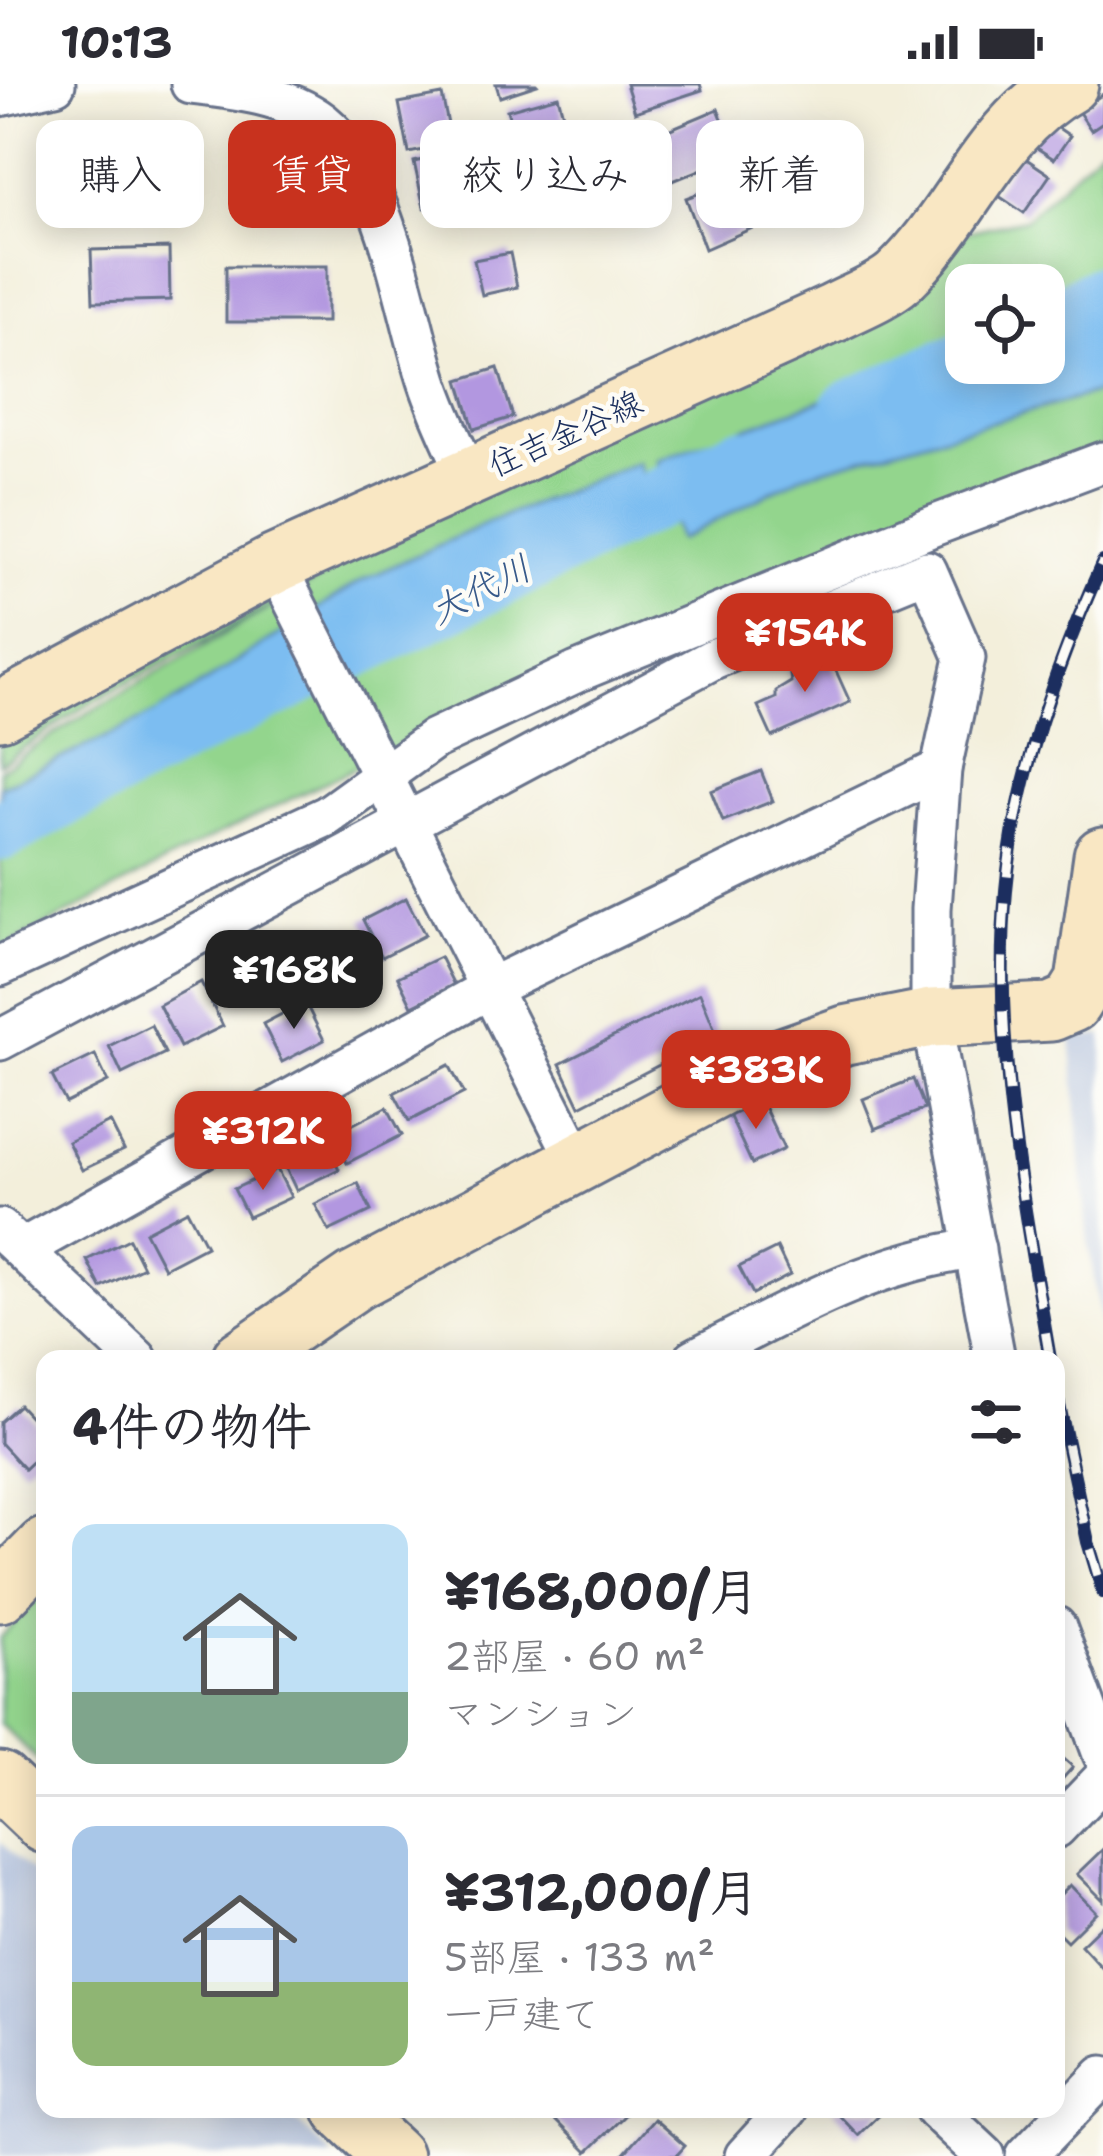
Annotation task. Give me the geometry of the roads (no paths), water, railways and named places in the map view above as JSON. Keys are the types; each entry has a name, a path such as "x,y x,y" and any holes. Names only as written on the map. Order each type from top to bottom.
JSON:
{"street":[{"path":"0,97 55,84"},
{"path":"191,84 292,103 325,124 364,177 403,282 426,376 468,476"},
{"name":"住吉金谷線","path":"0,711 274,564 834,313 895,280 937,235 989,154 1039,101 1069,84"},
{"path":"0,966 327,816 434,739 577,672 1103,462"},
{"path":"274,564 577,1160"},
{"path":"0,1040 713,659 927,571 965,658 941,770 931,909 932,1018 993,1350"},
{"path":"128,1350 11,1239 490,988 941,770"},
{"path":"255,1350 355,1281 766,1063 845,1035 932,1018 1051,1012 1072,1003 1085,982 1103,856"},
{"path":"712,1350 871,1272 924,1256 975,1249"},
{"path":"0,1593 36,1556"},
{"path":"1065,1651 1103,1754"},
{"path":"1065,1819 1103,1779"},
{"path":"0,1781 36,1815"},
{"path":"1065,2115 1103,2076"},
{"path":"353,2118 393,2156"},
{"path":"745,2156 780,2118"},
{"path":"944,2118 985,2156"},
{"path":"1026,2156 1063,2118"}],"water":[{"path":"1103,325 1103,391 805,474 679,540 657,460 895,373 945,384 1065,384 1065,339"},
{"path":"638,462 657,522 514,545 420,586 195,713 0,849 0,787 159,712 361,581 489,522"}],"waterway":[{"name":"大代川","path":"1065,313 1103,294"},
{"name":"大代川","path":"850,410 945,369"},
{"name":"大代川","path":"0,831 179,735 740,458"}],"railway":[{"path":"1048,1350 1009,1087 1003,949 1007,881 1017,813 1042,717 1103,562"},
{"path":"1065,1433 1103,1592"}]}
